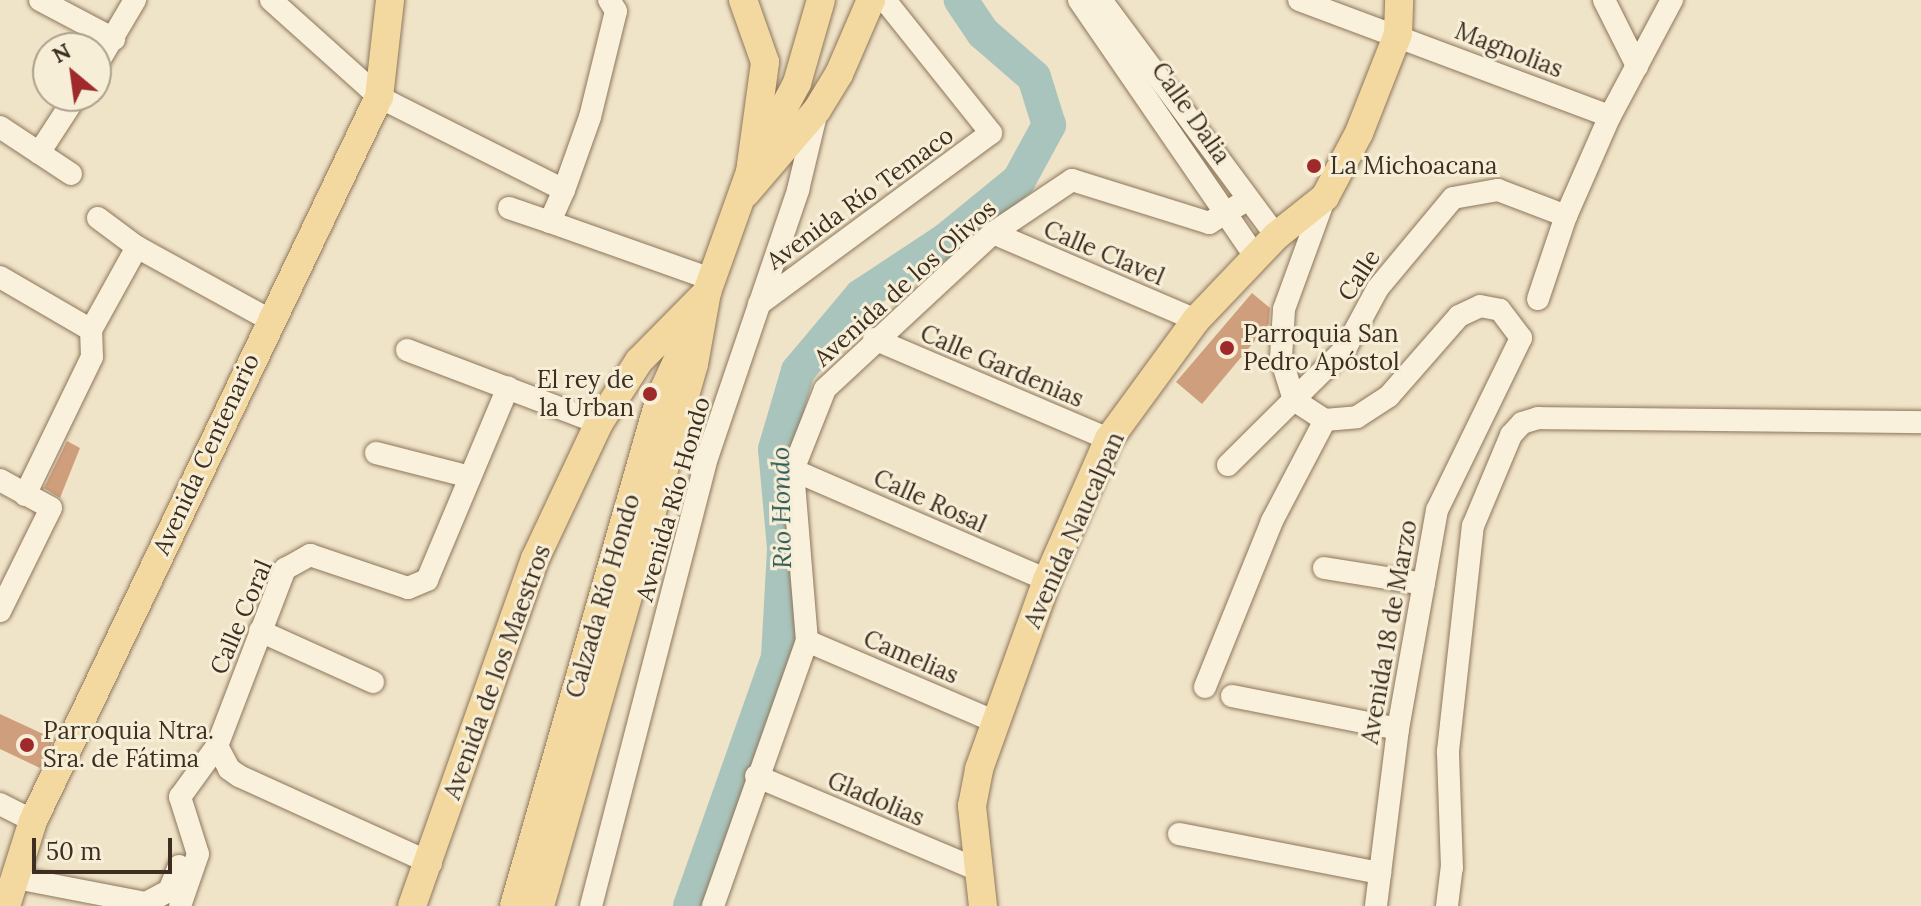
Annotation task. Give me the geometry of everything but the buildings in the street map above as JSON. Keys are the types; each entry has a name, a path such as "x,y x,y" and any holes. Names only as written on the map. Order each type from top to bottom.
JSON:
{"main road":[{"name":"Avenida Centenario","path":"6,906 33,821 379,97 390,0"},
{"name":"Calzada Río Hondo","path":"514,906 660,398 709,286 735,206 750,172 765,62 743,0"},
{"path":"750,172 797,83 821,0"},
{"path":"735,206 817,110 839,74 871,0"},
{"name":"Avenida Naucalpan","path":"983,906 976,869 972,806 994,721 1047,580 1109,439 1196,320 1276,236 1325,197 1359,133 1398,34 1399,0"},
{"path":"765,62 780,78 797,83 817,83 839,74"},
{"name":"Calzada Río Hondo","path":"540,906 694,364 709,286"},
{"name":"Avenida de los Maestros","path":"412,906 431,863 523,588 599,423 639,361 709,286"}],"street":[{"path":"40,0 114,39"},
{"path":"112,42 135,0"},
{"path":"271,0 379,97 564,190"},
{"name":"Avenida Río Temaco","path":"759,304 991,133 885,0"},
{"name":"Calle Dalia","path":"1079,0 1131,56"},
{"name":"Calle Dalia","path":"1101,0 1131,56 1238,207 1257,259"},
{"name":"Magnolias","path":"1299,0 1398,34 1610,116"},
{"path":"1604,0 1637,66"},
{"path":"1538,299 1566,216 1610,116 1672,0"},
{"path":"550,222 590,117 612,5"},
{"name":"Avenida Río Hondo","path":"591,906 708,455 798,190 817,110"},
{"path":"39,153 66,112"},
{"path":"0,127 71,174"},
{"name":"Avenida de los Olivos","path":"713,906 756,776 807,641 793,470 825,389 874,339 993,233 1072,180 1209,223 1238,207"},
{"name":"Calle","path":"1228,465 1345,349 1378,288 1453,198 1477,191 1498,190 1566,216"},
{"path":"1205,687 1272,521 1325,420 1294,400 1281,358 1284,309 1325,197"},
{"name":"Calle Dalia","path":"1238,207 1276,236"},
{"path":"509,208 709,286"},
{"path":"98,218 137,247 270,320"},
{"name":"Calle Clavel","path":"993,233 1196,320"},
{"path":"25,495 92,357 91,330 137,247"},
{"path":"0,277 91,330"},
{"name":"Avenida 18 de Marzo","path":"1325,420 1357,417 1389,396 1459,316 1480,306 1500,310 1521,338 1437,510 1398,729 1376,906"},
{"name":"Calle Gardenias","path":"874,339 1109,439"},
{"path":"407,350 599,423"},
{"name":"Calle Coral","path":"180,906 198,854 180,797 217,746 285,569 299,558 310,555 408,588 421,585 508,387"},
{"path":"1447,906 1452,868 1448,751 1473,526 1511,435 1522,423 1538,418 1921,422"},
{"path":"376,453 470,477"},
{"name":"Calle Rosal","path":"793,470 1047,580"},
{"path":"0,480 51,508 0,611"},
{"path":"1324,568 1424,584"},
{"path":"260,631 373,682"},
{"name":"Camelias","path":"807,641 994,721"},
{"path":"1232,696 1398,729"},
{"path":"217,746 229,769 239,776 431,863"},
{"name":"Gladolias","path":"756,776 976,869"},
{"path":"16,878 129,902 159,900 169,891 182,855 183,841 164,795"},
{"path":"0,804 33,821"},
{"path":"1179,834 1380,873"}],"waterway":[{"name":"Rio Hondo","path":"690,906 778,657 784,548 775,449 798,371 861,296 947,239 1019,180 1049,125 1034,77 983,33 961,0"}],"place":[{"name":"La Michoacana","path":"1314,166"},
{"name":"Parroquia San Pedro Apóstol","path":"1227,348"},
{"name":"El rey de la Urban","path":"650,394"},
{"name":"Parroquia Ntra. Sra. de Fátima","path":"27,745"}]}
